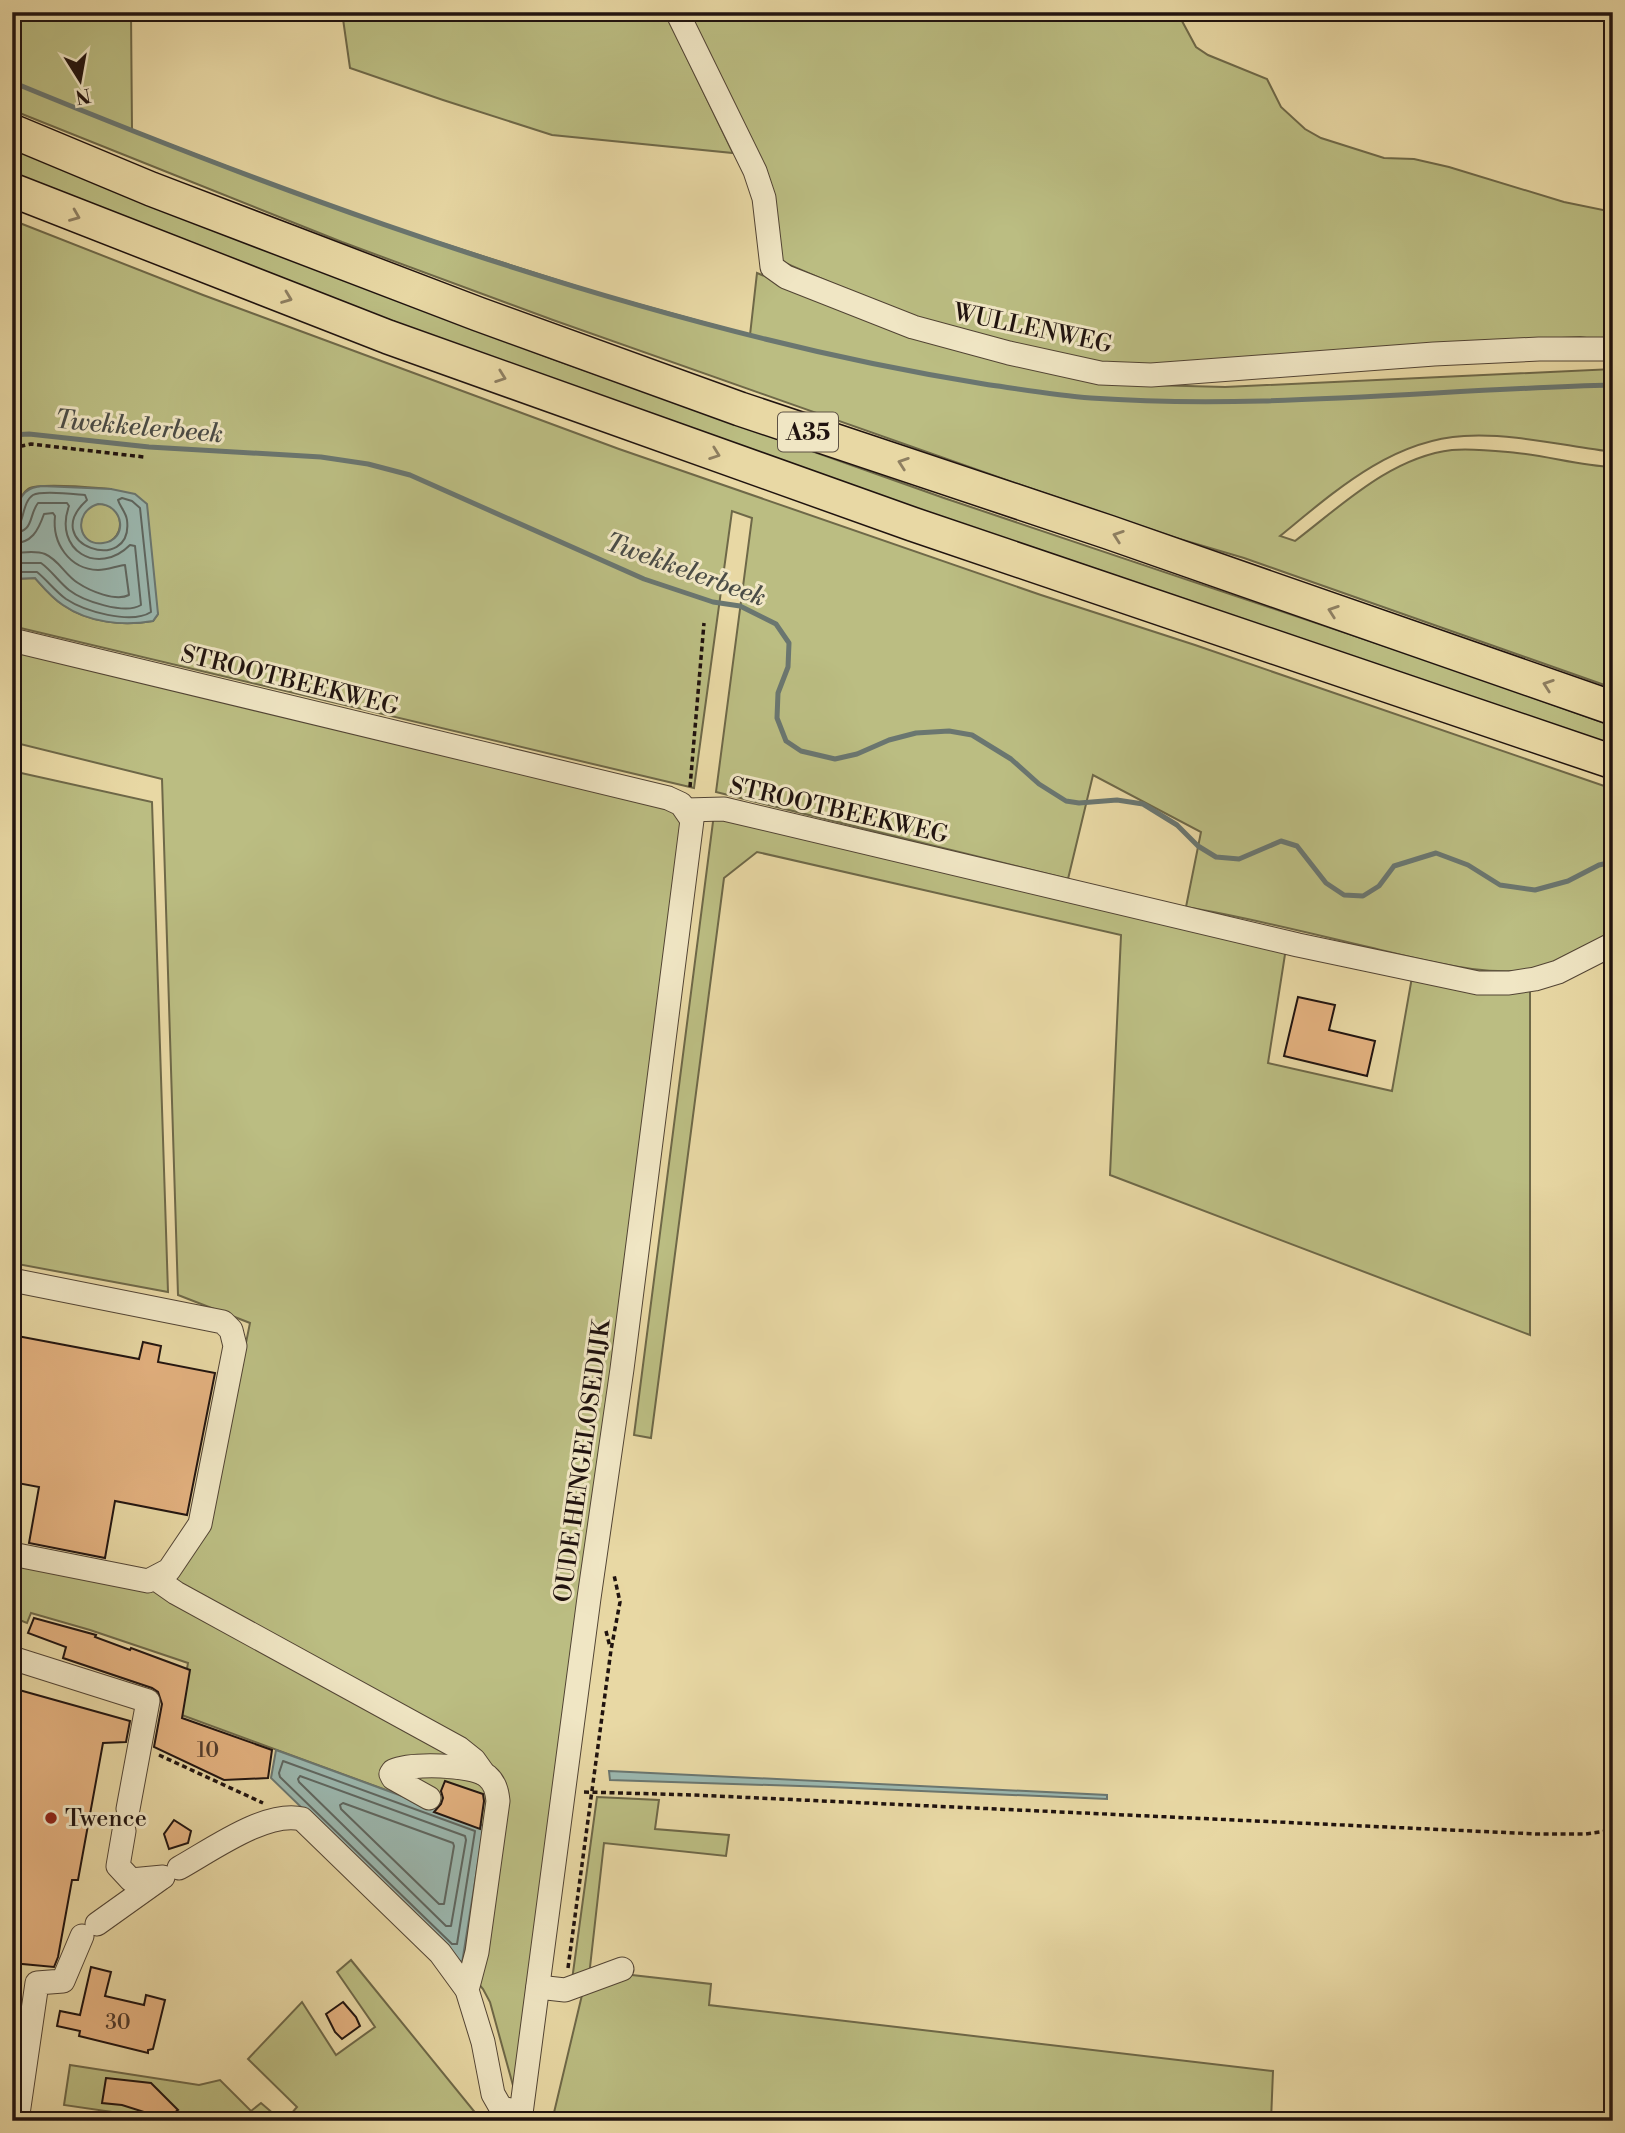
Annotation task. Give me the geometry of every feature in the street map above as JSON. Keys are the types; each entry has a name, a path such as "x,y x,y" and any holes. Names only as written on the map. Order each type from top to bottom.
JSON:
{"highway":[{"name":"A35","path":"12,131 151,189 465,310 688,390 1613,708"},
{"name":"A35","path":"12,190 427,351 912,524 1613,762"}],"street":[{"name":"WULLENWEG","path":"677,12 755,171 764,198 772,267 786,277 913,327 1009,353 1100,373 1151,375 1434,354 1613,349"},
{"name":"STROOTBEEKWEG","path":"12,640 668,797 676,800 686,810 724,810 1298,945 1478,983 1509,983 1535,979 1558,972 1613,944"},
{"name":"OUDE HENGELOSEDIJK","path":"521,2116 693,826 686,810"},
{"path":"12,1280 223,1322 231,1330 235,1346 200,1524 169,1570 148,1581 12,1554"},
{"path":"156,1579 176,1593 459,1748 474,1760 490,1779 497,1790 498,1801 477,1952 467,1990"},
{"path":"12,1658 148,1701 118,1866 131,1880 163,1877 89,1930 63,1981 37,1983 17,2121"},
{"path":"429,1798 393,1777 393,1771 410,1766 427,1766 453,1767 484,1774"},
{"path":"179,1868 242,1832 281,1817 302,1819 440,1953 467,1990 493,2094 500,2108 521,2116"},
{"path":"538,1987 565,1990 622,1969"}],"path":[{"path":"12,448 31,444 144,457"},
{"path":"686,810 704,623"},
{"path":"565,1990 611,1650 620,1602 609,1558 599,1537"},
{"path":"138,1746 259,1800 281,1817"},
{"path":"606,1792 1536,1834 1586,1834 1613,1830"}],"green space":[{"path":"12,12 131,12 132,130 376,222 598,293 750,335 757,273 832,303 1149,385 1225,387 1613,369 1613,452 1501,436 1464,436 1437,440 1412,447 1365,471 1321,502 1280,536 1295,541 1368,485 1408,462 1430,454 1452,450 1484,450 1613,467 1613,688 1244,558 1176,538 1012,482 553,320 342,242 12,110"},
{"path":"342,12 665,12 733,153 552,135 350,68"},
{"path":"689,12 1188,12 1182,21 1196,47 1208,55 1267,79 1281,107 1305,129 1321,138 1384,158 1414,159 1449,167 1564,202 1613,212 1613,342 1580,337 1506,341 1205,367 1094,363 956,332 778,260"},
{"path":"12,149 550,358 944,498 1441,665 1613,726 1613,756 780,470 12,177"},
{"path":"12,220 203,295 619,449 1613,789 1613,937 1555,965 1532,970 1484,970 1435,963 1186,907 1201,832 1093,775 1068,879 716,792 752,518 732,511 694,788 12,626 12,579 35,578 63,605 84,616 106,622 153,621 158,614 111,489 55,486 28,489 19,502 12,530"},
{"path":"100,504 114,510 120,524 114,538 100,544 86,538 80,524 86,510"},
{"path":"12,650 662,805 682,818 517,2100 490,2002 462,1963 484,1826 179,1714 188,1663 31,1613 27,1623 12,1617 12,1563 150,1590 218,1481 250,1323 178,1295 162,779 12,742"},
{"path":"12,771 152,802 168,1292 12,1263"},
{"path":"714,814 1286,948 1268,1063 1392,1091 1412,977 1530,990 1530,1335 1110,1175 1121,935 757,852 724,878 651,1438 634,1435"},
{"path":"597,1797 659,1800 655,1829 729,1835 726,1856 604,1843 589,1976 572,1980"},
{"path":"351,1960 482,2121 285,2121 297,2107 248,2059 302,2002 336,2055 375,2027 337,1972"},
{"path":"623,1974 711,1984 709,2005 1273,2071 1271,2121 552,2121 582,1995"},
{"path":"70,2065 199,2085 220,2080 251,2111 261,2103 282,2121 174,2121 64,2105"}],"water":[{"path":"40,486 111,489 135,494 147,504 158,614 153,621 118,623 84,616 51,596 35,578 12,579 13,530 18,504 30,489","holes":["98,504 107,506 118,516 120,529 117,536 103,543 88,540 81,528 84,514"]},
{"path":"276,1750 484,1826 462,1963 271,1778"},
{"path":"609,1771 1107,1795 1107,1799 610,1780"}],"building":[{"path":"1298,997 1335,1005 1329,1030 1375,1041 1367,1076 1284,1056"},
{"path":"12,1335 139,1359 143,1342 161,1346 158,1362 215,1373 187,1515 115,1501 105,1558 29,1543 39,1487 12,1482"},
{"path":"34,1618 96,1635 95,1637 190,1670 182,1718 272,1750 268,1778 224,1780 154,1747 162,1704 158,1692 63,1658 66,1647 28,1633"},
{"name":"Twence","path":"12,1688 130,1721 126,1742 103,1743 78,1880 72,1880 54,1967 12,1963"},
{"path":"445,1781 483,1794 480,1829 434,1812 441,1804 441,1791"},
{"path":"174,1820 191,1831 188,1843 169,1849 164,1834"},
{"path":"91,1967 111,1972 105,1996 144,2005 146,1995 165,2000 153,2049 148,2050 148,2053 79,2036 80,2031 57,2026 60,2011 80,2015"},
{"path":"343,2002 360,2026 342,2039 335,2032 326,2014"},
{"path":"106,2078 151,2083 178,2110 166,2119 122,2105 102,2103"}],"waterway":[{"path":"12,82 290,191 478,256 669,314 792,346 901,369 1064,395 1156,401 1352,398 1613,385"},
{"name":"Twekkelerbeek","path":"12,435 29,434 149,447 321,457 368,464 410,475 644,579 713,602 740,606 776,624 789,643 788,667 778,693 777,718 786,741 801,751 835,759 916,733 949,731 972,735 1011,759 1039,784 1066,801 1079,803 1117,800 1143,804 1177,825 1198,846 1216,857 1239,859 1281,841 1297,846 1326,883 1344,895 1363,896 1379,886 1394,866 1436,853 1468,865 1500,885 1535,890 1568,881 1599,865 1613,862"}],"place":[{"name":"Twence","path":"51,1818"}]}
